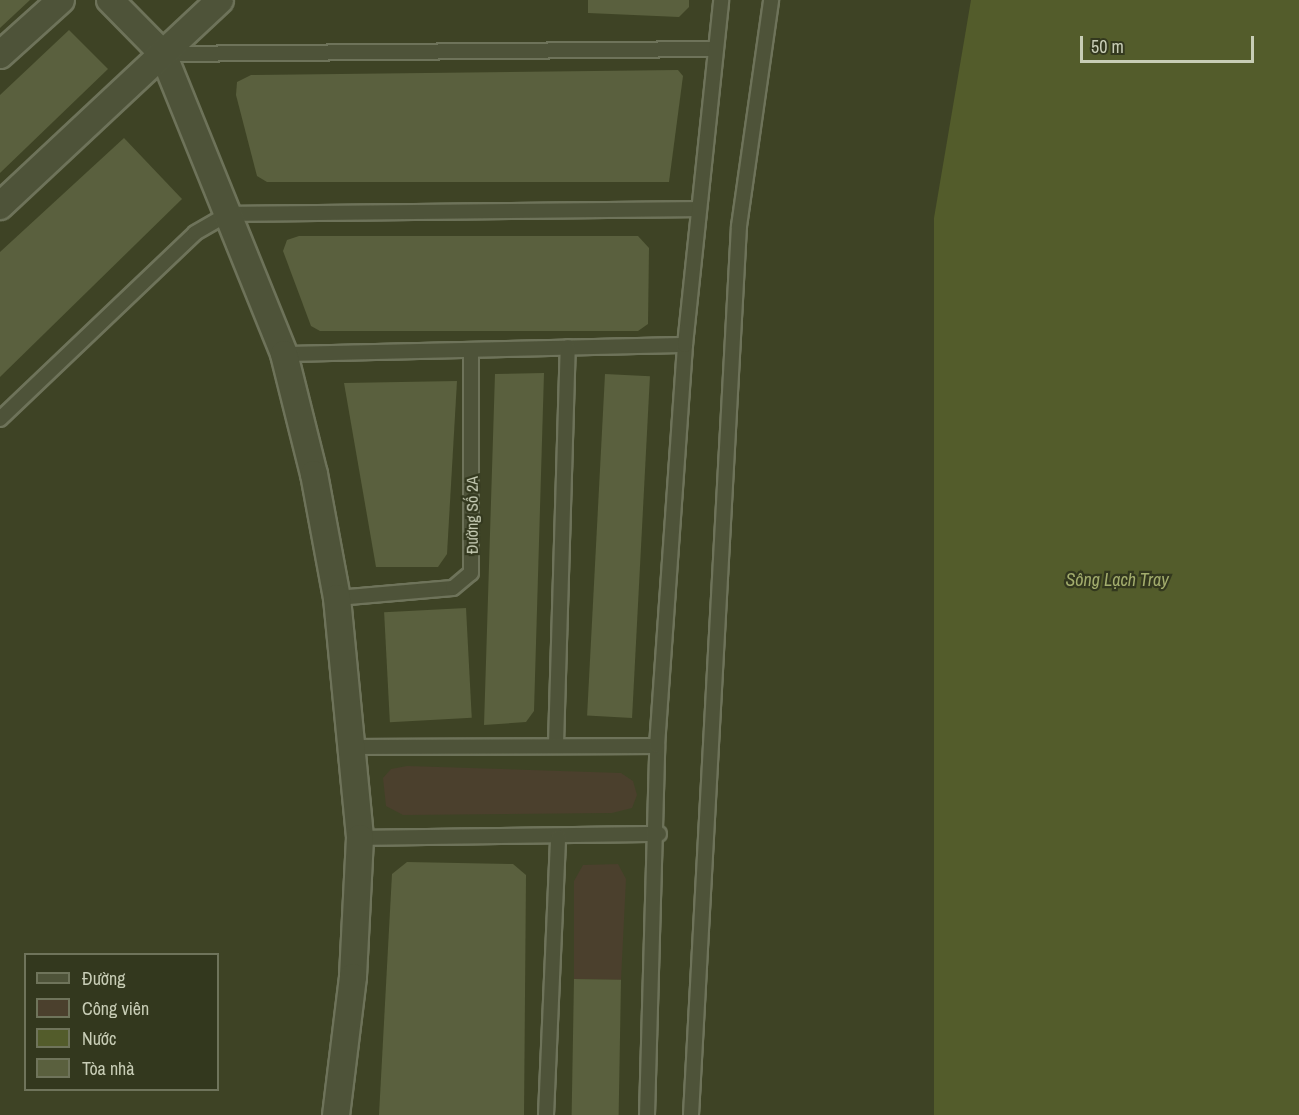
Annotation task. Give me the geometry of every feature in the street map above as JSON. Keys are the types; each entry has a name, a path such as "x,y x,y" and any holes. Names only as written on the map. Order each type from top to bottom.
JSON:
{"street":[{"path":"0,55 61,0"},
{"path":"110,0 163,54 284,354 337,598 354,747 360,838 353,977 336,1115"},
{"path":"0,206 220,0"}],"lane":[{"path":"647,1115 659,834 657,746 685,345 713,49 721,0"},
{"path":"691,1115 739,226 771,0"},
{"path":"163,54 713,49"},
{"path":"0,419 195,233 228,214 697,209"},
{"path":"284,354 685,345"},
{"path":"556,744 568,348"},
{"name":"Đường Số 2A","path":"337,598 453,588 471,573 471,351"},
{"path":"354,747 556,744 657,746"},
{"path":"360,838 659,834"},
{"path":"546,1115 558,837"}],"green space":[{"path":"407,766 621,773 633,781 637,795 632,808 612,813 403,815 386,806 383,778 391,769"},
{"path":"618,864 626,879 621,980 574,979 574,881 583,865"}],"water":[{"name":"Sông Lạch Tray","path":"971,0 1299,0 1299,1115 934,1115 934,218"}],"building":[{"path":"0,0 30,0 0,28"},
{"path":"588,0 689,0 689,7 679,17 588,13"},
{"path":"69,30 108,69 0,173 0,95"},
{"path":"678,70 683,76 669,182 267,182 257,176 236,95 237,82 251,75"},
{"path":"124,138 182,199 0,377 0,252"},
{"path":"299,236 638,236 649,248 648,324 638,331 320,331 311,326 283,251 287,240"},
{"path":"544,373 534,711 526,722 484,725 495,374"},
{"path":"605,374 650,376 632,718 587,716"},
{"path":"457,381 447,554 438,567 376,567 344,383"},
{"path":"466,608 472,718 390,722 384,612"},
{"path":"407,862 513,864 526,875 524,1115 379,1115 392,874"},
{"path":"574,979 621,980 619,1115 572,1115"}]}
